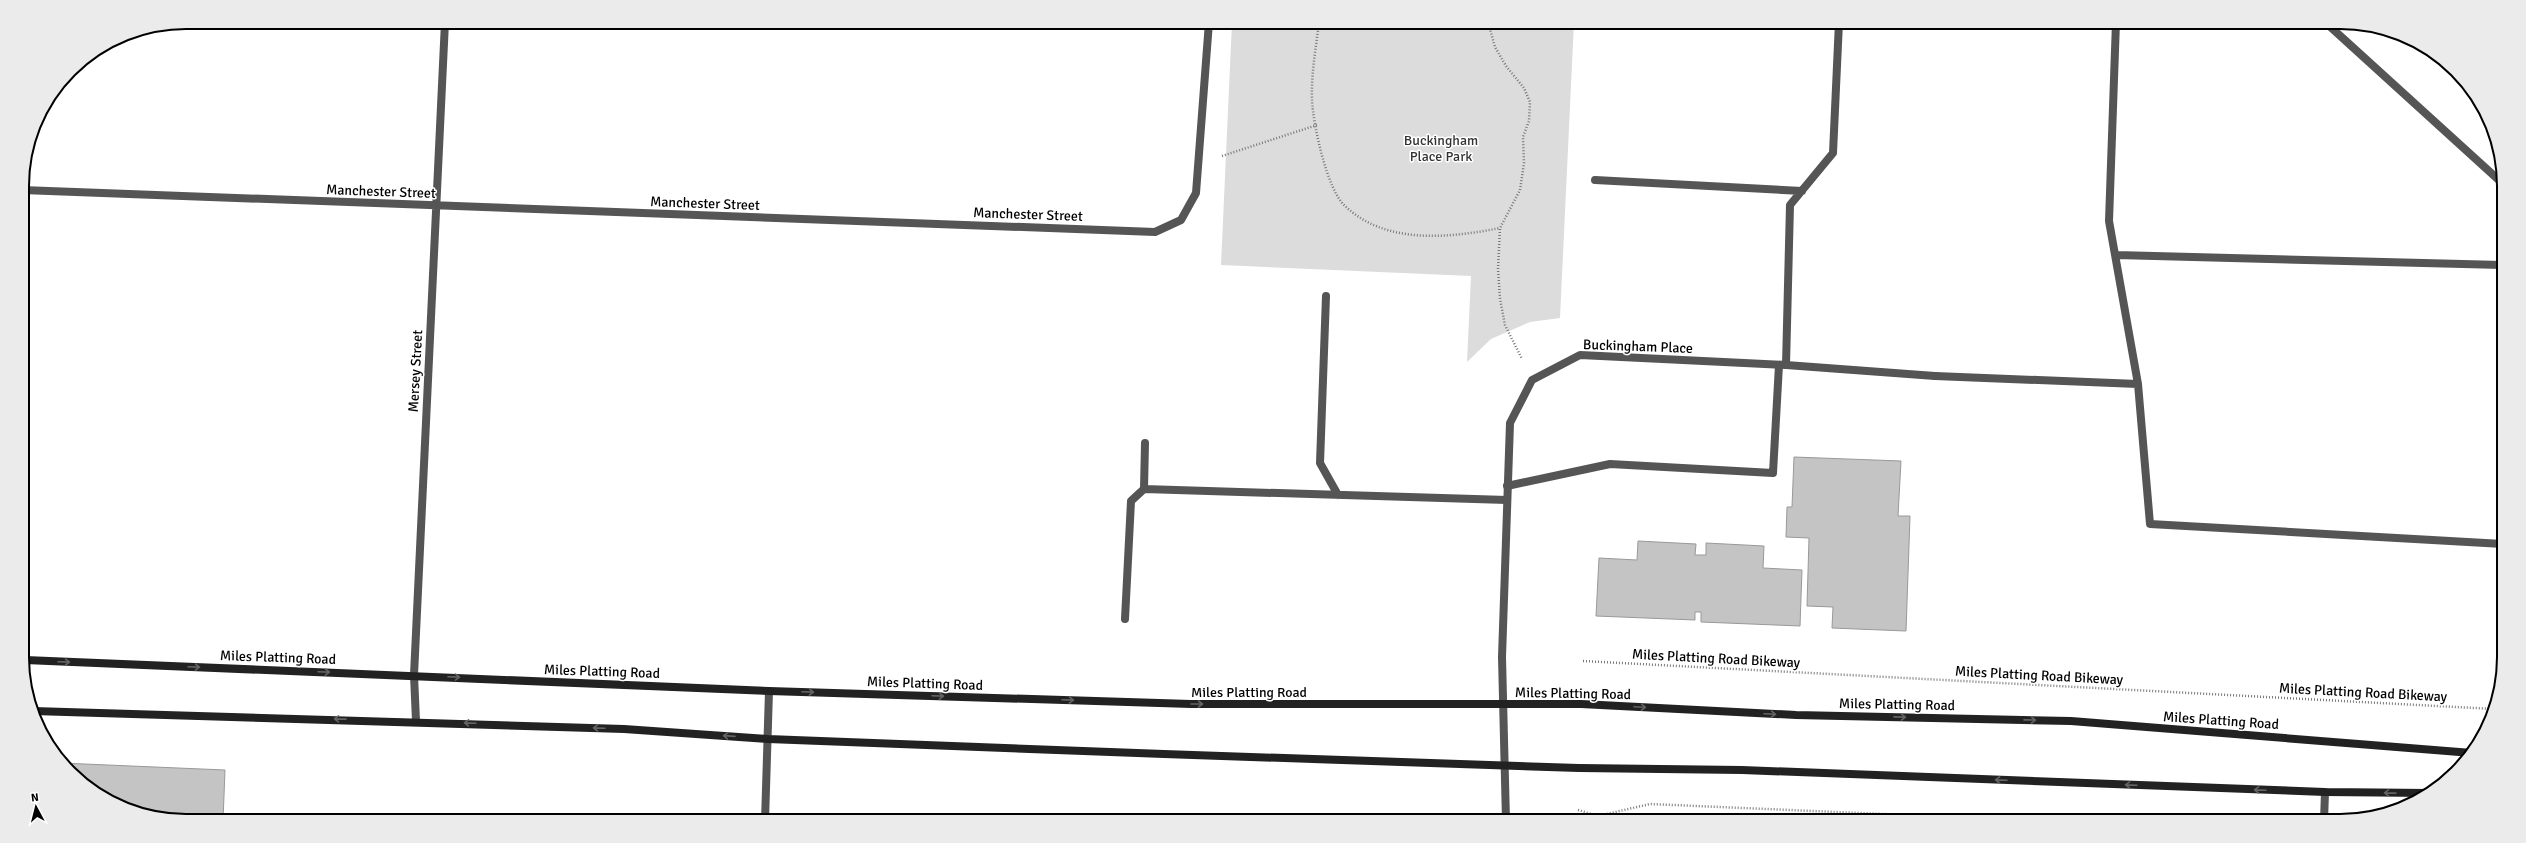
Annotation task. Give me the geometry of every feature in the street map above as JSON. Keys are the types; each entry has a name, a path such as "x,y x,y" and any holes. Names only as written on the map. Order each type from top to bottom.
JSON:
{"main road":[{"name":"Miles Platting Road","path":"29,660 769,691 1191,704 1581,704 1796,715 2071,721 2466,752"},
{"path":"39,711 416,721 624,729 768,739 1503,766 1742,770 2325,792 2418,793"}],"street":[{"name":"Mersey Street","path":"416,721 414,676 445,29"},
{"name":"Manchester Street","path":"29,190 1155,232 1181,220 1196,194 1208,29"},
{"path":"1507,486 1610,464 1772,473 1782,365 1790,205 1833,153 1839,29"},
{"path":"2116,29 2109,221 2138,384 2150,524 2497,544"},
{"path":"2333,29 2497,178"},
{"path":"1595,180 1802,191"},
{"path":"2116,255 2497,265"},
{"path":"1326,296 1320,463 1338,495"},
{"name":"Buckingham Place","path":"1532,380 1580,355 1782,365 1935,376 2138,384"},
{"path":"1506,814 1503,766 1502,656 1506,500 1510,423 1532,380"},
{"path":"1144,489 1145,443"},
{"path":"1125,619 1131,501 1144,489 1506,500"},
{"path":"765,814 769,691"},
{"path":"2324,814 2325,792"}],"path":[{"path":"1318,29 1312,102 1327,177 1343,205 1360,218 1382,229 1414,235 1461,236 1500,228"},
{"path":"1490,29 1495,47 1506,66 1524,88 1530,102 1529,120 1522,137 1524,163 1520,190 1500,228 1498,269 1500,299 1505,325 1532,380"},
{"path":"1198,162 1317,125"},
{"name":"Miles Platting Road Bikeway","path":"1583,661 2488,709"},
{"path":"1607,814 1650,804 1883,814"},
{"path":"1578,810 1591,814"}],"green space":[{"name":"Buckingham Place Park","path":"1232,29 1574,29 1560,318 1530,322 1491,339 1467,362 1471,276 1221,265"}],"building":[{"path":"1794,457 1901,461 1898,516 1910,516 1906,631 1832,628 1833,607 1807,606 1809,538 1786,537 1787,507 1792,507"},
{"path":"1638,541 1696,544 1695,555 1706,555 1706,543 1764,546 1763,568 1802,570 1800,626 1701,622 1701,612 1695,612 1695,620 1596,616 1599,558 1637,560"},
{"path":"70,763 225,770 223,814 176,814 145,809 117,798 90,782"}]}
